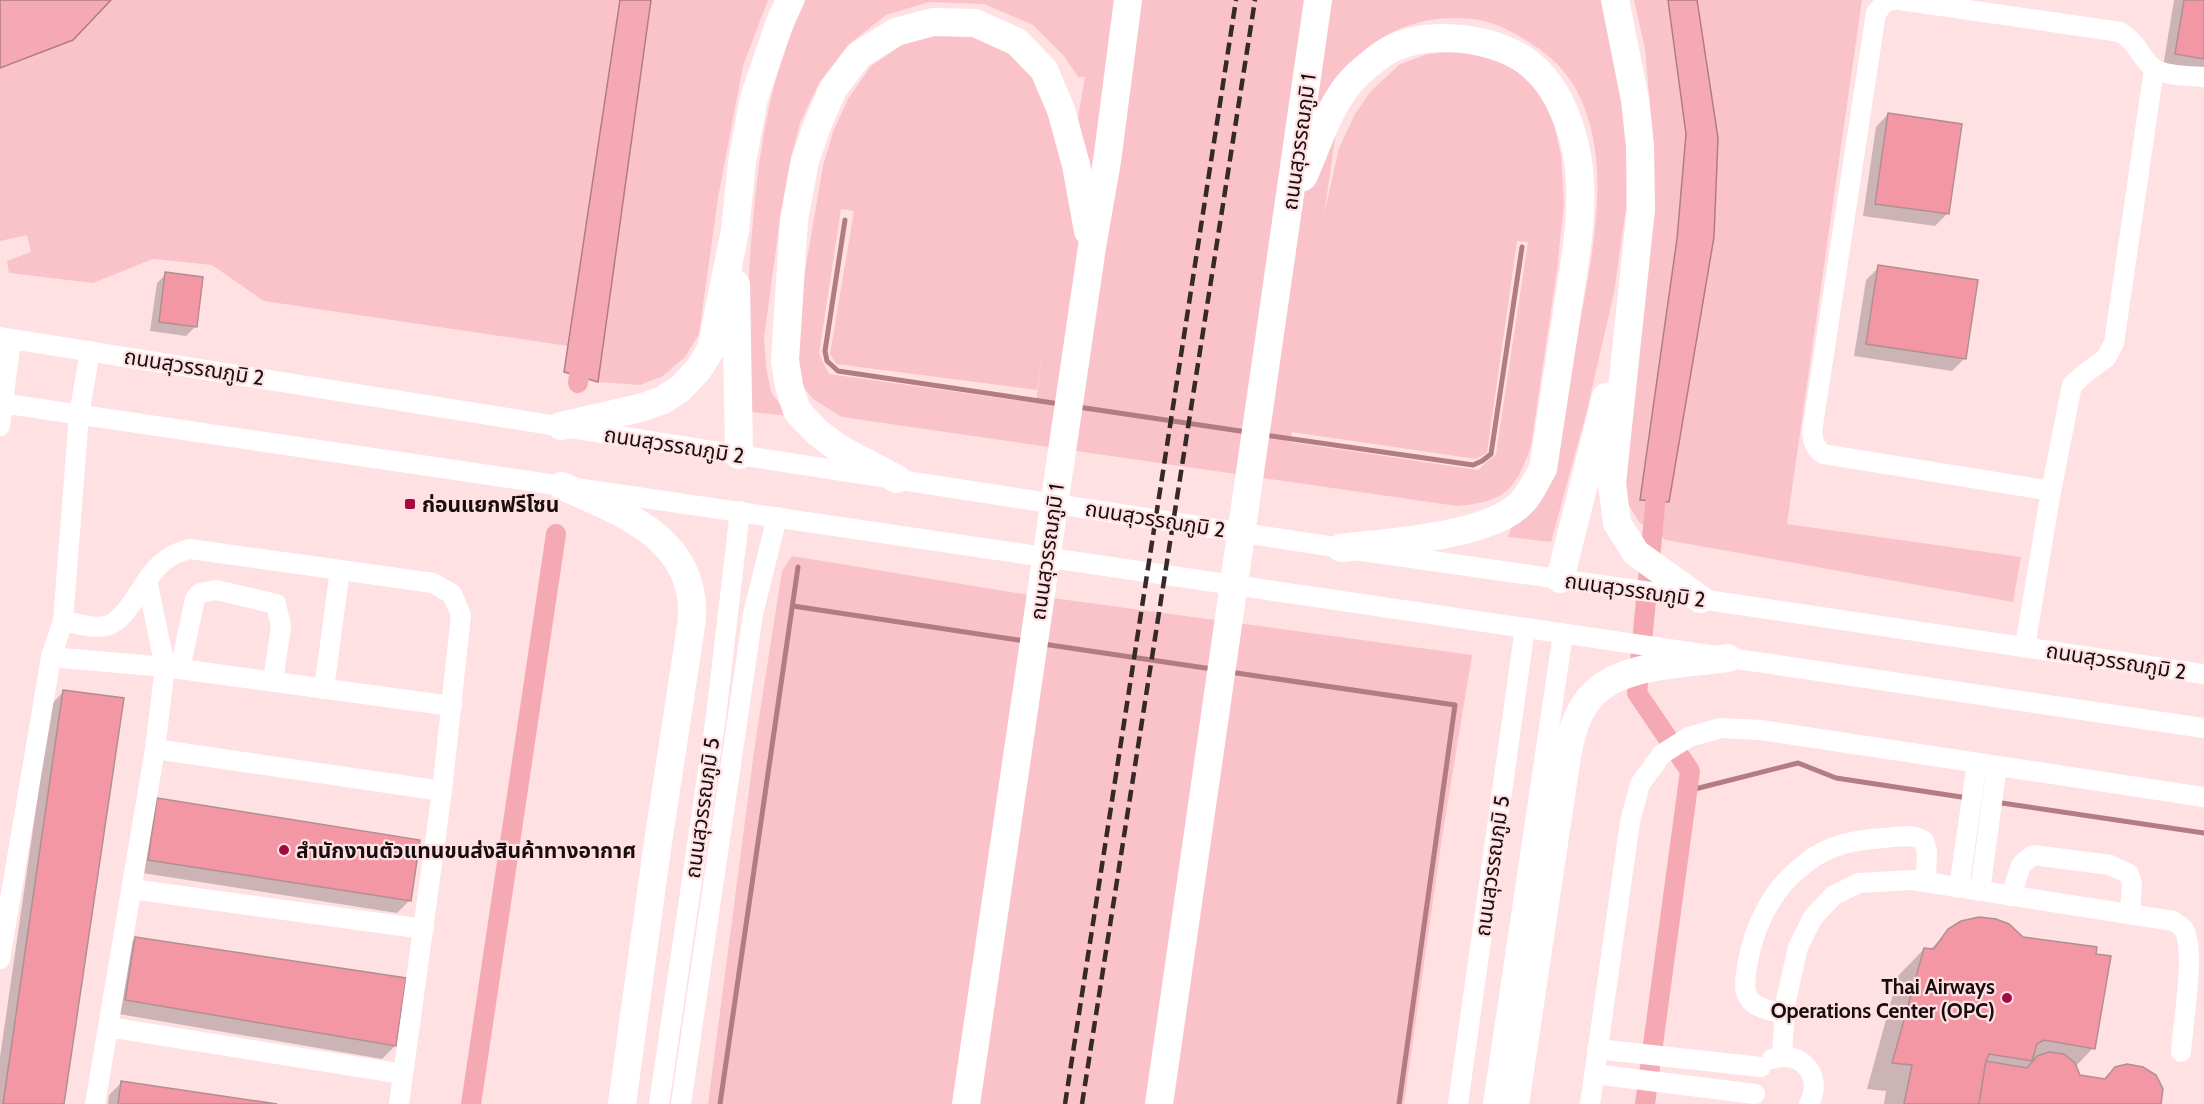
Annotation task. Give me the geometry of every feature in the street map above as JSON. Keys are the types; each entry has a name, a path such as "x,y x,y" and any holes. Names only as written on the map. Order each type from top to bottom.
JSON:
{"highway":[{"path":"561,426 640,408 663,400 681,388 698,370 711,349 735,231 742,162 754,98 780,22 790,0"},
{"name":"ถนนสุวรรณภูมิ 1","path":"966,1104 1092,247 1107,161 1128,0"},
{"name":"ถนนสุวรรณภูมิ 1","path":"1159,1104 1318,0"},
{"path":"1615,0 1635,99 1640,146 1641,209 1612,483 1617,523 1636,552 1700,599"},
{"path":"897,479 838,448 817,432 797,411 789,386 785,360 794,220 806,161 817,126 833,89 859,55 896,32 933,22 975,23 1017,42 1044,70 1062,110 1076,165 1092,247"},
{"path":"1289,208 1335,105 1354,78 1391,49 1425,40 1462,38 1496,45 1526,61 1546,81 1568,118 1576,152 1581,203 1578,243 1542,469 1527,497 1516,509 1486,523 1447,534 1341,548"},
{"path":"735,231 739,455"},
{"path":"1560,579 1632,293"},
{"path":"562,486 621,513 661,539 668,545 683,569 690,592 692,614 688,646 622,1104"},
{"path":"1515,1104 1567,756 1572,731 1579,714 1589,699 1603,686 1619,677 1637,671 1728,658"}],"street":[{"path":"1894,0 1886,1 1876,13 1812,432 1813,441 1823,454 2051,491"},
{"path":"1900,0 2120,32 2134,43 2154,69 2204,77"},
{"path":"2025,647 2051,491 2072,385 2106,358 2114,343 2154,69"},
{"path":"0,426 6,338"},
{"name":"ถนนสุวรรณภูมิ 2","path":"6,338 1341,548 2204,674"},
{"path":"0,959 51,657 63,621 79,415 90,351"},
{"path":"2,403 2204,728"},
{"name":"ถนนสุวรรณภูมิ 5","path":"659,1104 716,716 740,511"},
{"name":"ถนนสุวรรณภูมิ 5","path":"681,1104 753,614 777,517"},
{"path":"63,621 94,627 109,625 123,615 159,563 175,552 190,549 433,584 452,594 461,615 452,706 399,1104"},
{"path":"324,689 340,570"},
{"path":"147,580 173,668"},
{"path":"95,1104 155,748 173,668 195,599 200,593 216,590 276,604 281,626 273,682"},
{"name":"ถนนสุวรรณภูมิ 5","path":"1458,1104 1525,628"},
{"name":"ถนนสุวรรณภูมิ 5","path":"1493,1104 1563,634"},
{"path":"51,657 173,668 452,706"},
{"path":"2171,669 2204,662"},
{"path":"1590,1104 1630,822 1640,784 1662,754 1689,737 1721,728 1761,730 2204,797"},
{"path":"155,748 442,791"},
{"path":"1959,888 1977,763"},
{"path":"1980,891 1997,766"},
{"path":"1785,1014 1753,1004 1746,988 1751,945 1765,910 1780,887 1807,862 1830,848 1855,840 1909,836 1924,841 1927,852 1926,882"},
{"path":"2011,896 2021,865 2033,855 2110,865 2129,874 2132,884 2130,914"},
{"path":"1782,1056 1785,1014 1798,947 1813,917 1834,895 1859,883 1912,880 2173,921 2183,927 2187,936 2188,965 2181,1052"},
{"path":"131,889 424,929"},
{"path":"108,1027 403,1074"},
{"path":"1597,1048 1761,1067"},
{"path":"1594,1074 1672,1084 1757,1099 1754,1084 1761,1067 1782,1056 1801,1062 1813,1077 1813,1096 1809,1104"}],"shaded area":[{"path":"0,0 111,0 73,40 0,68"},
{"path":"111,0 620,0 568,346 264,301 212,265 153,259 93,283 9,273 7,261 31,252 27,235 0,241 0,68 73,40"},
{"path":"620,0 651,0 598,382 564,372"},
{"path":"651,0 768,0 743,66 718,198 699,334 685,357 663,376 640,385 598,382"},
{"path":"806,0 1602,0 1616,53 1627,150 1626,208 1614,293 1586,414 1551,542 1508,537 1511,528 1539,503 1554,472 1594,239 1597,178 1595,148 1588,119 1577,91 1563,70 1537,47 1492,23 1444,18 1412,24 1397,30 1374,44 1345,70 1324,215 1339,148 1355,114 1370,92 1400,64 1428,54 1462,51 1493,57 1519,73 1536,90 1554,125 1561,155 1564,203 1557,270 1531,446 1520,474 1506,491 1487,501 1457,506 842,417 813,399 797,379 791,352 823,166 833,132 848,99 871,66 903,44 935,34 975,35 1012,51 1038,76 1066,165 1066,186 1085,77 1078,77 1064,56 1033,25 984,4 929,2 886,15 848,45 819,83 800,123 790,161 764,338 771,392 788,416 743,411 749,268 759,163 769,107 794,26","holes":["841,209 854,211 830,354 836,364 1037,390 1042,353 1036,403 829,374 819,354","1517,241 1528,242 1496,454 1478,470 1290,442 1292,432 1476,459 1487,453"]},
{"path":"1634,0 1668,0 1686,134 1677,239 1640,499 1669,502 1714,237 1718,138 1697,0 1862,0 1787,524 2021,557 2013,602 1666,540 1639,522 1626,500 1619,473 1654,150 1645,49"},
{"path":"1668,0 1697,0 1718,138 1714,237 1669,502 1640,500 1677,239 1686,134"},
{"path":"792,556 1023,594 1472,655 1443,831 1404,1104 708,1104 756,737 782,571"}],"building":[{"path":"2184,0 2204,0 2204,59 2175,54"},
{"path":"1888,113 1962,124 1949,214 1875,204"},
{"path":"1878,265 1978,280 1966,359 1866,344"},
{"path":"165,272 203,277 197,327 159,322"},
{"path":"63,690 124,698 64,1104 3,1104"},
{"name":"สำนักงานตัวแทนขนส่งสินค้าทางอากาศ","path":"157,798 420,840 411,901 148,860"},
{"name":"Thai Airways Operations Center (OPC)","path":"1979,917 1996,919 2009,924 2023,937 2097,947 2096,954 2111,956 2095,1049 2044,1040 2037,1044 2032,1061 1989,1054 1979,1104 1904,1104 1912,1065 1892,1063 1924,948 1934,949 1948,929 1961,921"},
{"path":"135,937 406,978 396,1046 125,1000"},
{"path":"2049,1052 2064,1054 2075,1063 2080,1075 2105,1079 2115,1067 2127,1064 2143,1067 2156,1075 2163,1089 2161,1104 1979,1104 1986,1061 2027,1068 2037,1056"},
{"path":"121,1081 277,1104 118,1104"}],"waterway":[{"path":"845,220 825,351 827,361 838,371 1060,404"},
{"path":"1265,435 1473,465 1482,461 1491,454 1522,247"},
{"path":"578,383 583,350"},
{"path":"1078,407 1247,432"},
{"path":"1645,1104 1690,771 1637,693 1658,476"},
{"path":"471,1104 556,534"},
{"path":"720,1104 798,567"},
{"path":"793,606 1025,641"},
{"path":"1043,644 1212,669"},
{"path":"1230,672 1455,705 1399,1104"},
{"path":"1687,791 1798,763 1836,778 1968,798"},
{"path":"1995,802 2204,833"}],"railway":[{"path":"1065,1104 1236,0"},
{"path":"1082,1104 1255,0"}],"place":[{"name":"ก่อนแยกฟรีโซน","path":"410,504"},
{"name":"สำนักงานตัวแทนขนส่งสินค้าทางอากาศ","path":"284,850"},
{"name":"Thai Airways Operations Center (OPC)","path":"2007,998"}]}
